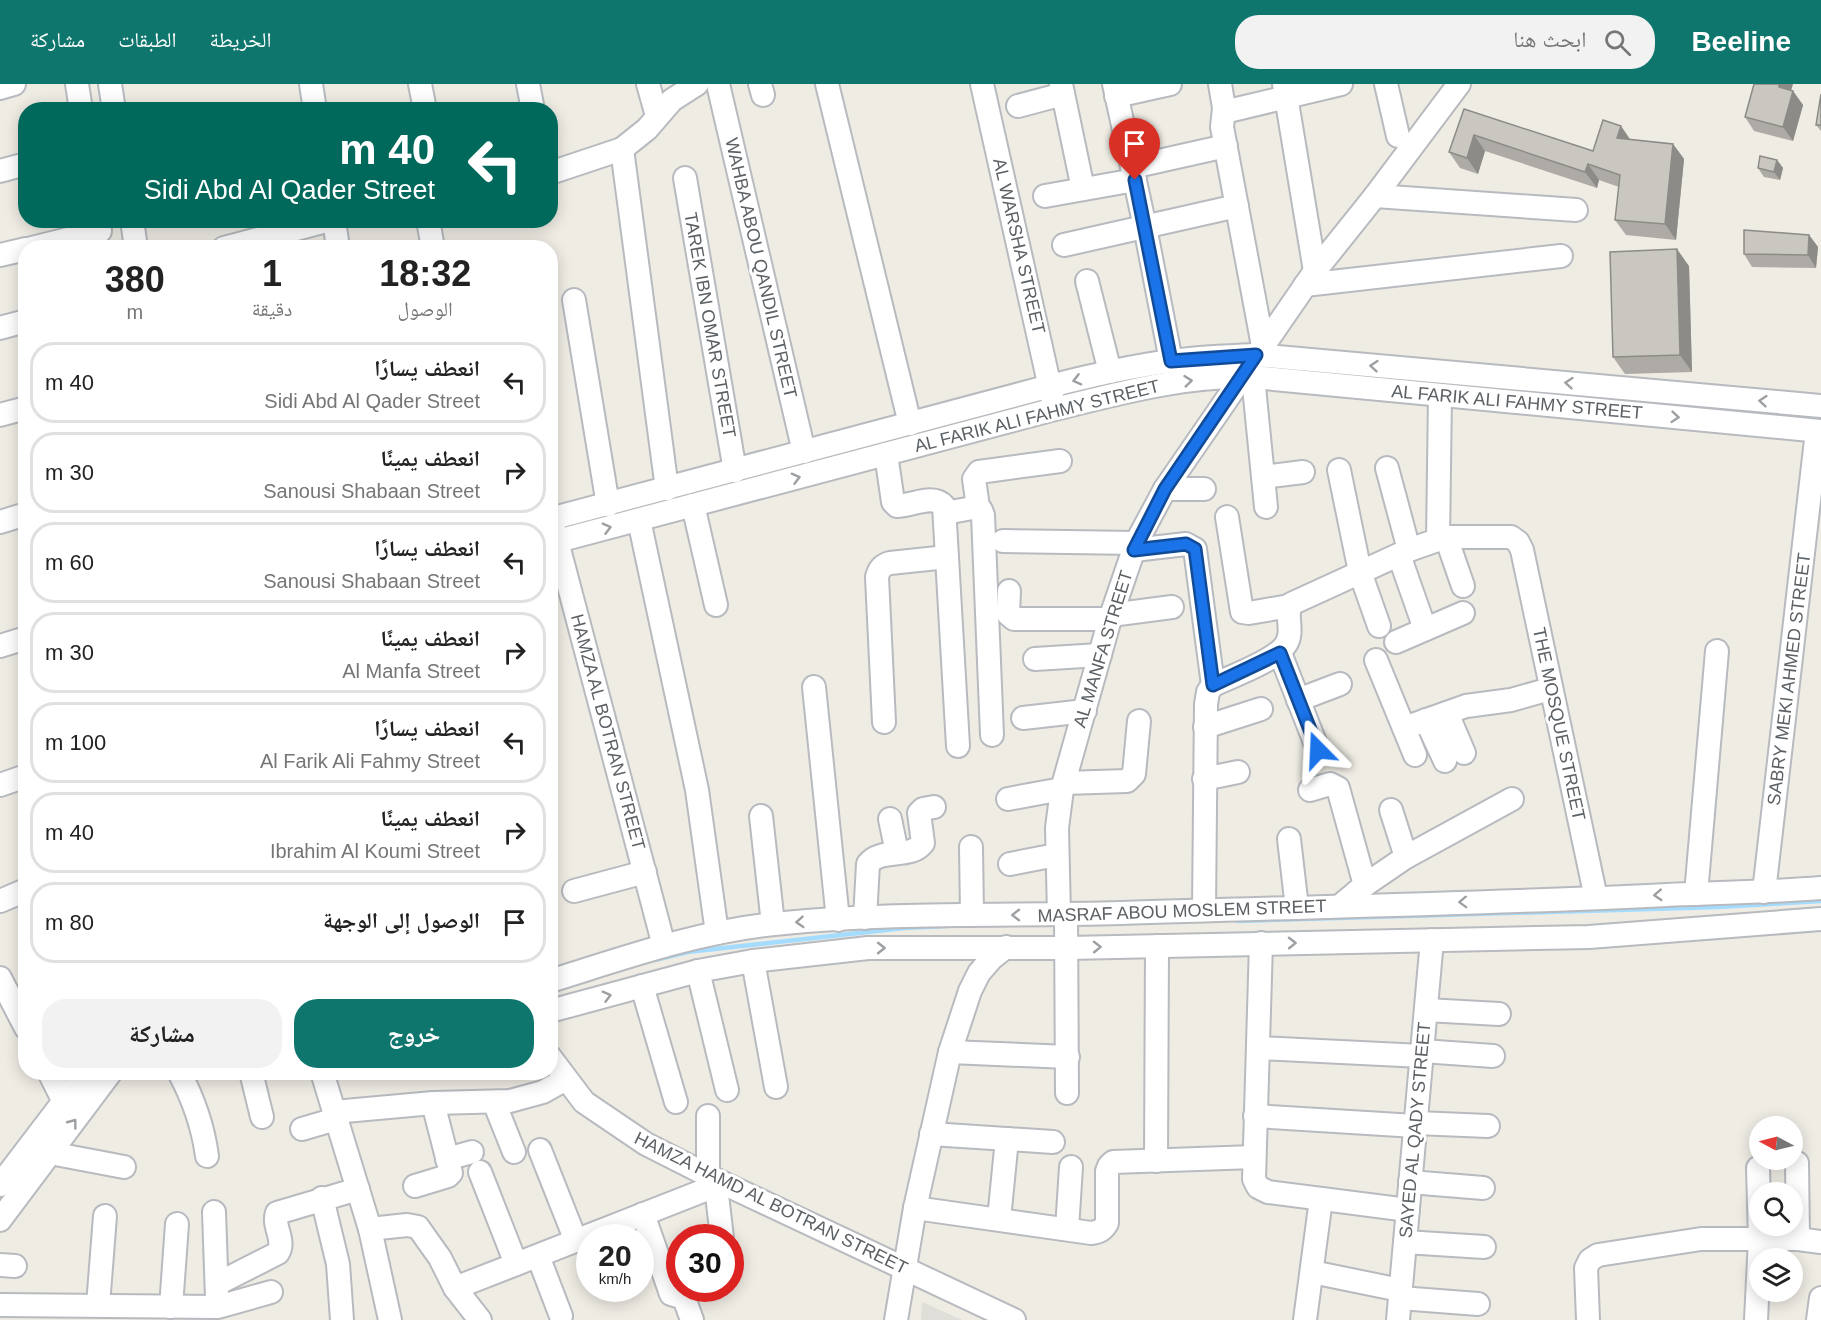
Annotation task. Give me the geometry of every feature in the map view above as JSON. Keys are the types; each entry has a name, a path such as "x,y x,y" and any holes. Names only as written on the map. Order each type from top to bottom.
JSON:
{"street":[{"path":"0,88 14,84"},
{"path":"77,84 80,102"},
{"path":"110,84 113,102"},
{"path":"311,84 314,102"},
{"path":"420,84 423,102"},
{"path":"528,84 531,102"},
{"path":"648,84 657,116"},
{"path":"558,170 622,149 635,140 672,100 697,84"},
{"name":"WAHBA ABOU QANDIL STREET","path":"718,84 804,452"},
{"name":"AL FARIK ALI FAHMY STREET","path":"827,84 910,424"},
{"name":"AL WARSHA STREET","path":"982,84 1055,409"},
{"path":"1170,84 1115,90 1171,361"},
{"path":"1220,84 1224,112 1221,123 1237,206 1266,507"},
{"path":"1224,112 1285,91 1341,84"},
{"path":"1386,84 1398,136"},
{"name":"AL MANFA STREET","path":"1067,1093 1068,948 1056,855 1057,828 1063,786 1111,617 1135,547 1165,489 1254,364 1310,278 1459,84"},
{"path":"1018,106 1062,89 1083,189"},
{"path":"1285,91 1310,278 1561,256"},
{"path":"1045,196 1083,189 1226,146"},
{"path":"622,149 667,489"},
{"path":"0,171 18,166"},
{"name":"TAREK IBN OMAR STREET","path":"685,178 735,471"},
{"path":"1375,196 1576,210"},
{"path":"1065,245 1237,206"},
{"path":"255,240 301,228"},
{"path":"68,240 100,233"},
{"path":"0,255 18,251"},
{"path":"1087,281 1110,372"},
{"path":"574,300 608,505"},
{"path":"0,328 18,323"},
{"name":"AL FARIK ALI FAHMY STREET","path":"558,517 1050,386 1171,361 1254,364 1821,406"},
{"name":"AL FARIK ALI FAHMY STREET","path":"558,541 1137,388 1189,380 1254,364 1440,395 1819,431"},
{"path":"1440,395 1442,538 1463,586"},
{"path":"0,415 18,410"},
{"name":"SABRY MEKI AHMED STREET","path":"1764,892 1819,431"},
{"path":"879,432 893,502 897,506 902,506 933,500 940,501 944,506 958,746"},
{"path":"992,735 983,515 978,507 974,479 979,472 1060,460"},
{"path":"1387,468 1404,553 1425,629"},
{"path":"1339,470 1360,572 1379,626"},
{"path":"1263,477 1303,472"},
{"path":"1165,489 1204,489"},
{"path":"693,505 716,605"},
{"path":"945,513 978,507"},
{"path":"0,522 18,516"},
{"path":"1227,517 1242,612 1249,613 1289,606 1360,572 1442,538"},
{"path":"639,520 697,790 717,933"},
{"name":"THE MOSQUE STREET","path":"1442,538 1511,537 1518,542 1522,550 1596,898"},
{"path":"1003,541 1135,547 1186,544 1195,549 1213,685"},
{"name":"HAMZA AL BOTRAN STREET","path":"558,557 664,946"},
{"path":"884,722 877,577 879,570 883,565 890,563 947,557"},
{"path":"1009,591 1008,614 1014,619 1111,617 1172,607"},
{"path":"1204,910 1204,779 1208,692 1213,685 1280,653 1287,644 1291,632 1289,606"},
{"path":"1396,642 1463,613"},
{"path":"0,646 18,640"},
{"path":"1696,894 1717,651"},
{"path":"1280,653 1318,750"},
{"path":"1035,659 1100,655"},
{"path":"1376,660 1415,755"},
{"path":"1298,700 1340,684"},
{"path":"814,687 838,920"},
{"path":"1404,728 1466,706 1511,700 1550,689"},
{"path":"1205,727 1261,709"},
{"path":"1023,718 1085,711"},
{"path":"1436,716 1455,757"},
{"path":"1008,800 1063,786 1131,779 1134,774 1139,721"},
{"path":"1204,779 1238,772"},
{"path":"0,785 18,779"},
{"path":"1310,790 1330,784 1338,788 1365,885"},
{"path":"1340,906 1365,885 1406,857 1512,799"},
{"path":"865,918 868,864 876,857 915,850 919,847 922,843 919,813 923,809 934,807"},
{"path":"1391,810 1406,857"},
{"path":"761,816 772,924"},
{"path":"890,819 897,853"},
{"path":"1288,839 1298,908"},
{"path":"971,848 978,948"},
{"path":"1010,864 1056,855"},
{"path":"574,891 645,872"},
{"name":"MASRAF ABOU MOSLEM STREET","path":"558,979 664,946 717,933 772,924 865,918 1298,908 1764,892 1821,888"},
{"path":"0,902 18,894"},
{"name":"MASRAF ABOU MOSLEM STREET","path":"558,1009 698,971 753,961 868,948 1068,948 1589,937 1821,919"},
{"name":"SAYED AL QADY STREET","path":"1399,1303 1432,940"},
{"path":"1261,944 1254,1157 1254,1179 1258,1187 1268,1192 1408,1210"},
{"path":"1156,1161 1157,946"},
{"path":"896,1320 915,1208 950,1052 970,991 979,973 1006,947"},
{"path":"753,961 776,1087"},
{"path":"698,971 727,1090"},
{"path":"1,986 18,1015"},
{"path":"642,986 676,1102"},
{"path":"1426,1010 1499,1014"},
{"path":"1257,1048 1494,1056"},
{"path":"950,1052 1068,1057"},
{"name":"HAMZA HAMD AL BOTRAN STREET","path":"558,1068 584,1102 646,1144 716,1182 1014,1320"},
{"path":"302,1129 335,1116 433,1104 494,1102 527,1097 543,1092 566,1079"},
{"path":"53,1080 63,1100"},
{"path":"0,1185 80,1080"},
{"path":"0,1220 105,1080"},
{"path":"184,1080 200,1117 207,1156"},
{"path":"253,1080 262,1117"},
{"path":"324,1080 370,1229 390,1320"},
{"path":"494,1102 514,1152"},
{"path":"415,1186 450,1174 433,1104"},
{"path":"708,1116 720,1224"},
{"path":"1255,1116 1488,1126"},
{"path":"931,1134 1053,1142"},
{"path":"999,1219 1007,1139"},
{"path":"455,1288 576,1241 540,1150"},
{"path":"50,1153 124,1167"},
{"path":"915,1208 1091,1233 1104,1229 1107,1223 1107,1171 1109,1166 1119,1161 1254,1157"},
{"path":"447,1159 476,1162 516,1264"},
{"path":"1066,1229 1071,1167"},
{"path":"1756,1320 1760,1239 1758,1170"},
{"path":"1797,1170 1798,1239"},
{"path":"620,1224 716,1182"},
{"path":"1410,1182 1483,1188"},
{"path":"217,1284 278,1253 281,1244 275,1219 277,1213 358,1189"},
{"path":"322,1198 338,1264 342,1320"},
{"path":"1305,1320 1322,1199"},
{"path":"214,1212 218,1313"},
{"path":"643,1215 671,1294 684,1298 692,1320"},
{"path":"98,1305 105,1216"},
{"path":"171,1306 177,1224"},
{"path":"370,1229 407,1225 418,1227 440,1258 455,1288 480,1320"},
{"path":"1588,1320 1587,1268 1590,1260 1598,1255 1701,1239 1798,1239 1821,1242"},
{"path":"1405,1242 1484,1247"},
{"path":"538,1256 561,1316"},
{"path":"1312,1272 1399,1303 1478,1304"},
{"path":"0,1305 98,1305 148,1313 171,1306 218,1313 272,1292"},
{"path":"1818,1320 1821,1298"}],"shaded area":[{"path":"922,1302 962,1320 921,1320"}],"building":[{"path":"1754,84 1779,84 1779,87 1793,91 1783,127 1745,117"},
{"path":"1821,94 1821,125 1816,125"},
{"path":"1464,109 1593,151 1603,120 1621,126 1617,138 1673,144 1665,224 1615,220 1620,175 1588,164 1585,172 1474,135 1467,158 1449,152"},
{"path":"1760,156 1777,160 1774,172 1758,168"},
{"path":"1744,230 1809,235 1808,255 1744,254"},
{"path":"1677,249 1680,355 1613,357 1610,252"}],"waterway":[{"path":"1238,921 1719,907 1821,901"},
{"path":"655,960 688,952 904,928 947,926"}],"route":[{"path":"1135,180 1171,361 1256,355 1165,489 1134,550 1186,544 1195,549 1213,685 1280,653 1318,750"}]}
